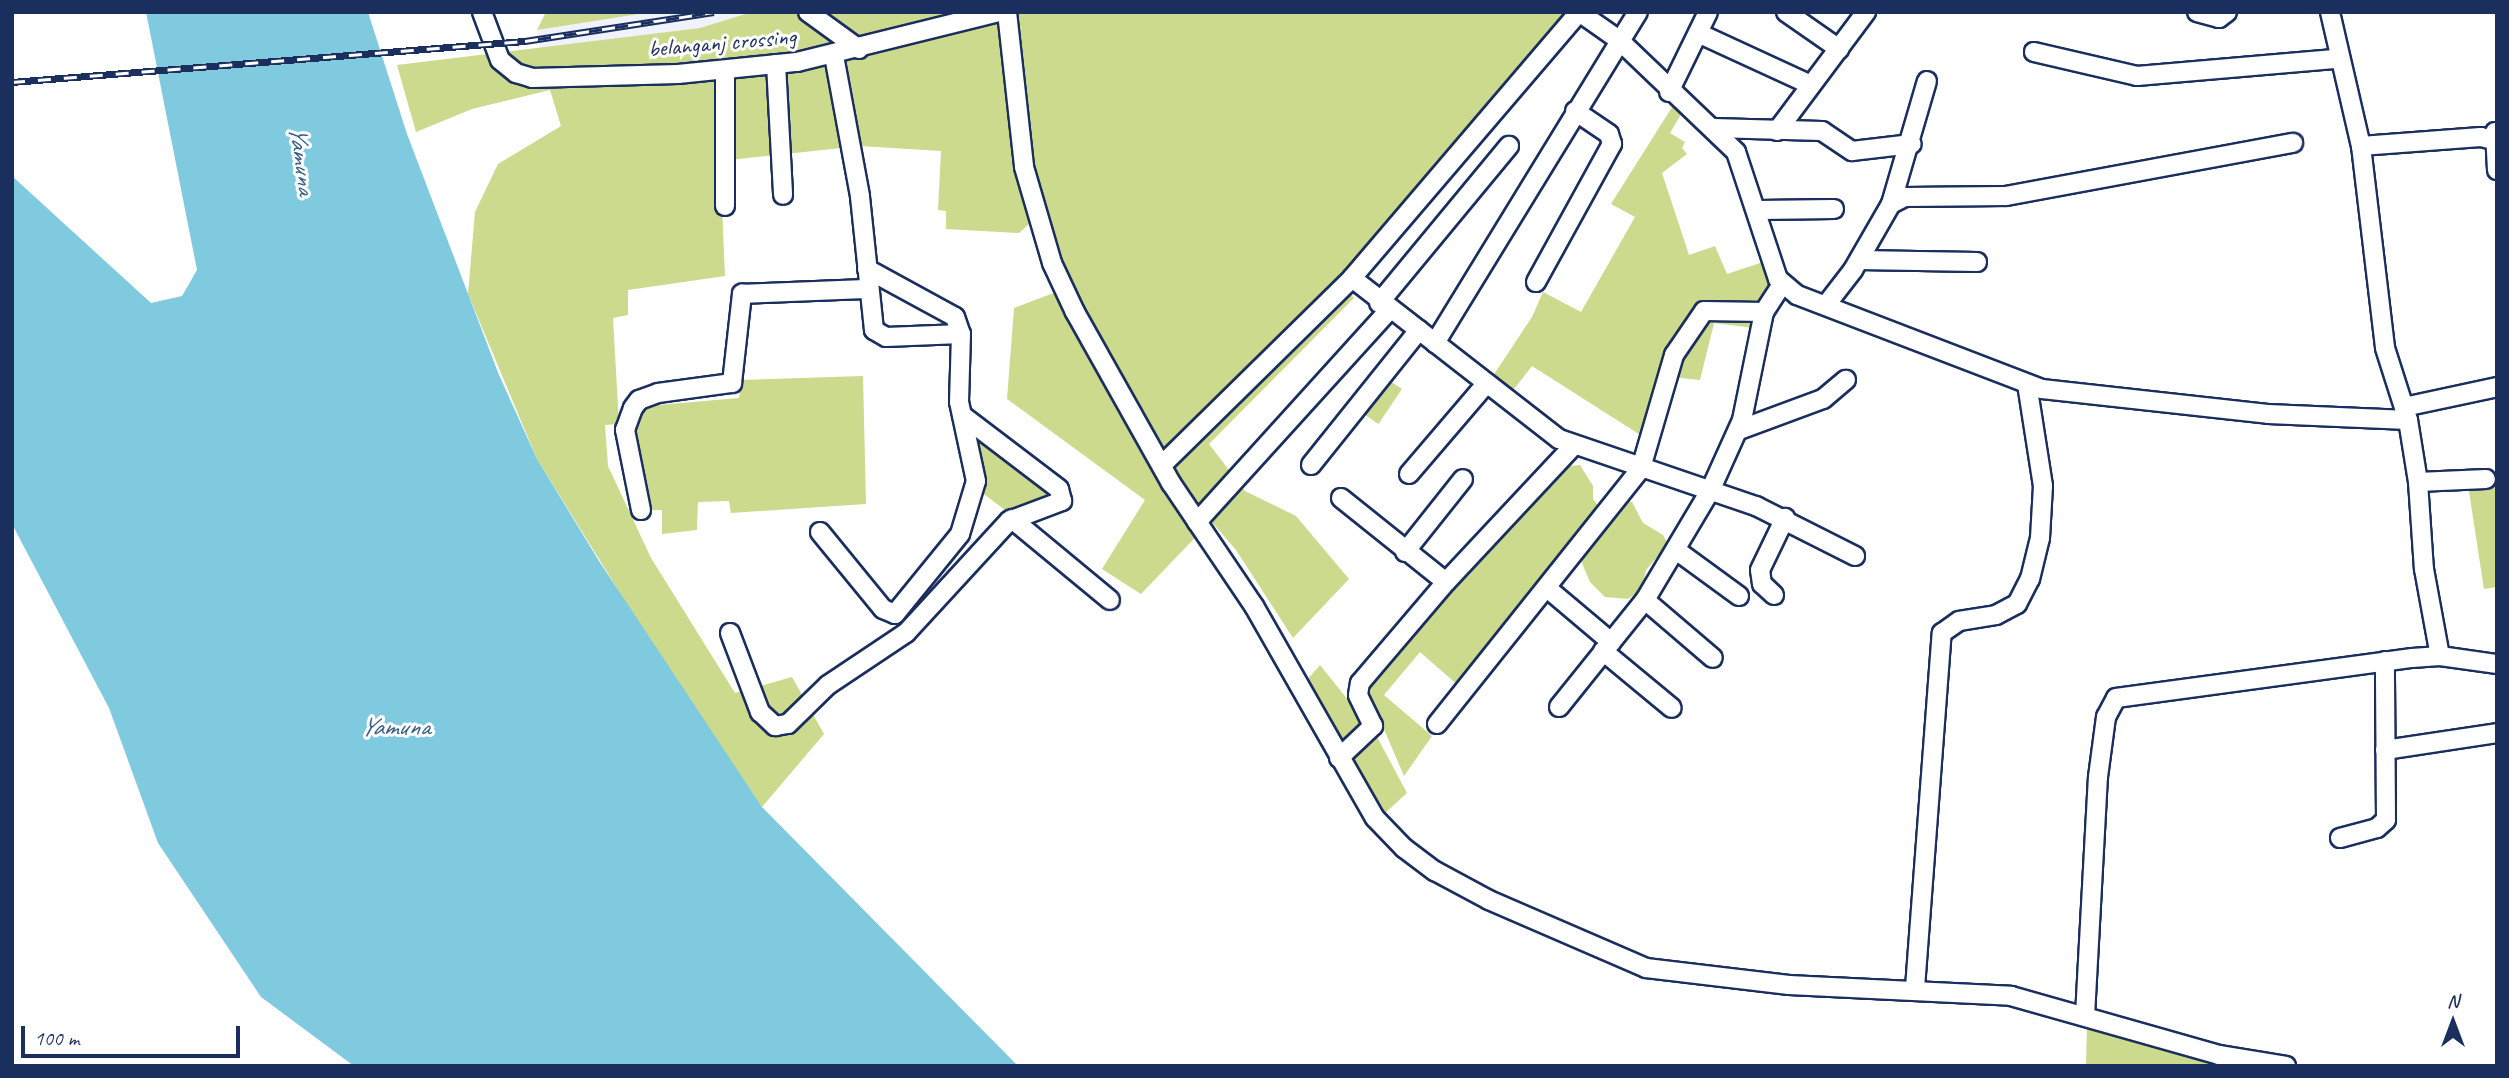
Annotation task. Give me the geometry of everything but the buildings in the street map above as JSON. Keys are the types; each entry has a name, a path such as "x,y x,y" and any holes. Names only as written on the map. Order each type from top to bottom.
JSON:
{"street":[{"name":"belanganj crossing","path":"482,12 500,60 516,73 532,78 726,70 834,56 999,12"},
{"path":"808,12 859,49"},
{"path":"1007,12 1020,143 1052,263 1162,466 1254,606 1375,818 1435,871 1646,968 1789,985 1914,988 2011,996 2219,1055 2286,1066"},
{"path":"1162,466 1352,278 1579,12 1619,40 1670,92 1713,128 1745,168 1782,284 1826,305 2027,384 2248,413 2406,413 2497,387"},
{"path":"1435,342 1638,12"},
{"path":"1670,92 1708,12"},
{"path":"1786,12 1839,49"},
{"path":"1777,131 1865,12"},
{"path":"2197,12 2219,18 2227,12"},
{"path":"2330,12 2337,59 2361,146 2385,348 2406,413 2418,482 2424,569 2440,656"},
{"path":"1698,33 1811,85"},
{"path":"2034,52 2137,76 2337,59"},
{"path":"834,56 860,196 869,289 878,335 961,334"},
{"path":"776,64 783,195"},
{"path":"726,70 726,206"},
{"path":"1826,305 1858,260 1891,204 1912,144 1927,81"},
{"path":"1536,282 1612,144 1609,134 1575,111"},
{"path":"1713,128 1828,132 1852,151 1912,144"},
{"path":"2361,146 2496,138 2497,170"},
{"path":"1891,204 1905,197 2024,194 2293,143"},
{"path":"1198,522 1384,307 1509,146"},
{"path":"1759,210 1834,209"},
{"path":"1858,260 1977,262"},
{"path":"820,532 889,614 897,613 956,541 969,517 975,471 962,415 961,334 955,317 867,269"},
{"path":"1352,278 1384,307 1435,342 1485,385 1574,445 1785,518 1855,556"},
{"path":"1559,707 1645,600 1710,491 1739,430 1764,312 1782,284"},
{"path":"642,510 625,430 633,408 639,400 658,393 732,383 742,295 869,289"},
{"path":"1437,724 1641,468 1674,355 1704,311 1764,312"},
{"path":"1311,465 1419,330"},
{"path":"1739,430 1815,402 1846,380"},
{"path":"1914,988 1942,634 1959,621 1996,615 2018,604 2031,579 2040,538 2043,486 2027,384"},
{"path":"1409,474 1485,385"},
{"path":"730,633 760,712 775,726 788,724 828,685 906,633 1012,519 1058,504 1062,492 962,415"},
{"path":"1339,758 1373,726 1358,695 1360,683 1446,582 1574,445"},
{"path":"1405,552 1463,479"},
{"path":"2418,482 2486,479"},
{"path":"1342,498 1405,552 1446,582"},
{"path":"1773,595 1762,584 1760,570 1785,518"},
{"path":"1012,519 1110,600"},
{"path":"1676,550 1739,596"},
{"path":"1548,588 1672,708"},
{"path":"1645,600 1713,658"},
{"path":"2085,1016 2098,777 2106,717 2116,698 2385,661 2440,656 2497,664"},
{"path":"2340,838 2377,828 2386,820 2385,661"},
{"path":"2385,750 2497,733"}],"shaded area":[{"path":"652,12 752,12 700,28 540,49 537,30"}],"green space":[{"path":"546,12 652,12 537,30"},
{"path":"752,12 1586,12 1347,291 1354,298 1209,444 1245,491 1296,516 1349,579 1293,638 1236,550 1211,521 1141,594 1102,569 1145,500 1007,399 1014,308 1072,286 1046,209 1019,233 946,229 946,211 938,210 941,151 860,146 720,161 725,276 628,290 628,315 613,318 619,424 605,425 608,466 651,558 735,693 792,677 824,734 762,807 664,664 537,459 468,294 475,212 498,164 561,126 550,90 472,109 416,132 397,65 700,28"},
{"path":"1674,104 1683,111 1670,133 1685,142 1682,148 1687,154 1662,173 1689,255 1715,246 1727,274 1763,262 1773,289 1754,328 1714,323 1700,380 1662,376 1642,436 1532,366 1510,394 1491,379 1532,317 1543,292 1581,312 1635,217 1611,204"},
{"path":"863,376 866,504 731,513 729,501 698,502 697,530 662,534 662,510 651,510 635,427 646,406 739,398 741,380"},
{"path":"1387,379 1402,389 1378,424 1364,414"},
{"path":"968,414 1024,451 1015,469 1051,494 1009,513 968,482"},
{"path":"1580,465 1593,486 1593,499 1601,510 1625,500 1632,502 1643,523 1663,535 1668,544 1646,570 1642,589 1628,599 1605,597 1590,582 1576,549 1460,687 1420,652 1384,695 1432,736 1404,776 1365,685 1562,467"},
{"path":"2497,480 2497,587 2484,589 2468,485"},
{"path":"1320,665 1376,735 1407,793 1383,815 1305,682"},
{"path":"2087,1023 2228,1066 2086,1066"}],"water":[{"name":"Yamuna","path":"146,12 368,12 407,134 499,375 537,459 599,561 762,807 1018,1066 354,1066 261,997 158,843 109,708 12,524 12,176 151,303 182,296 197,270"}],"railway":[{"path":"12,82 525,41 714,12"}]}
